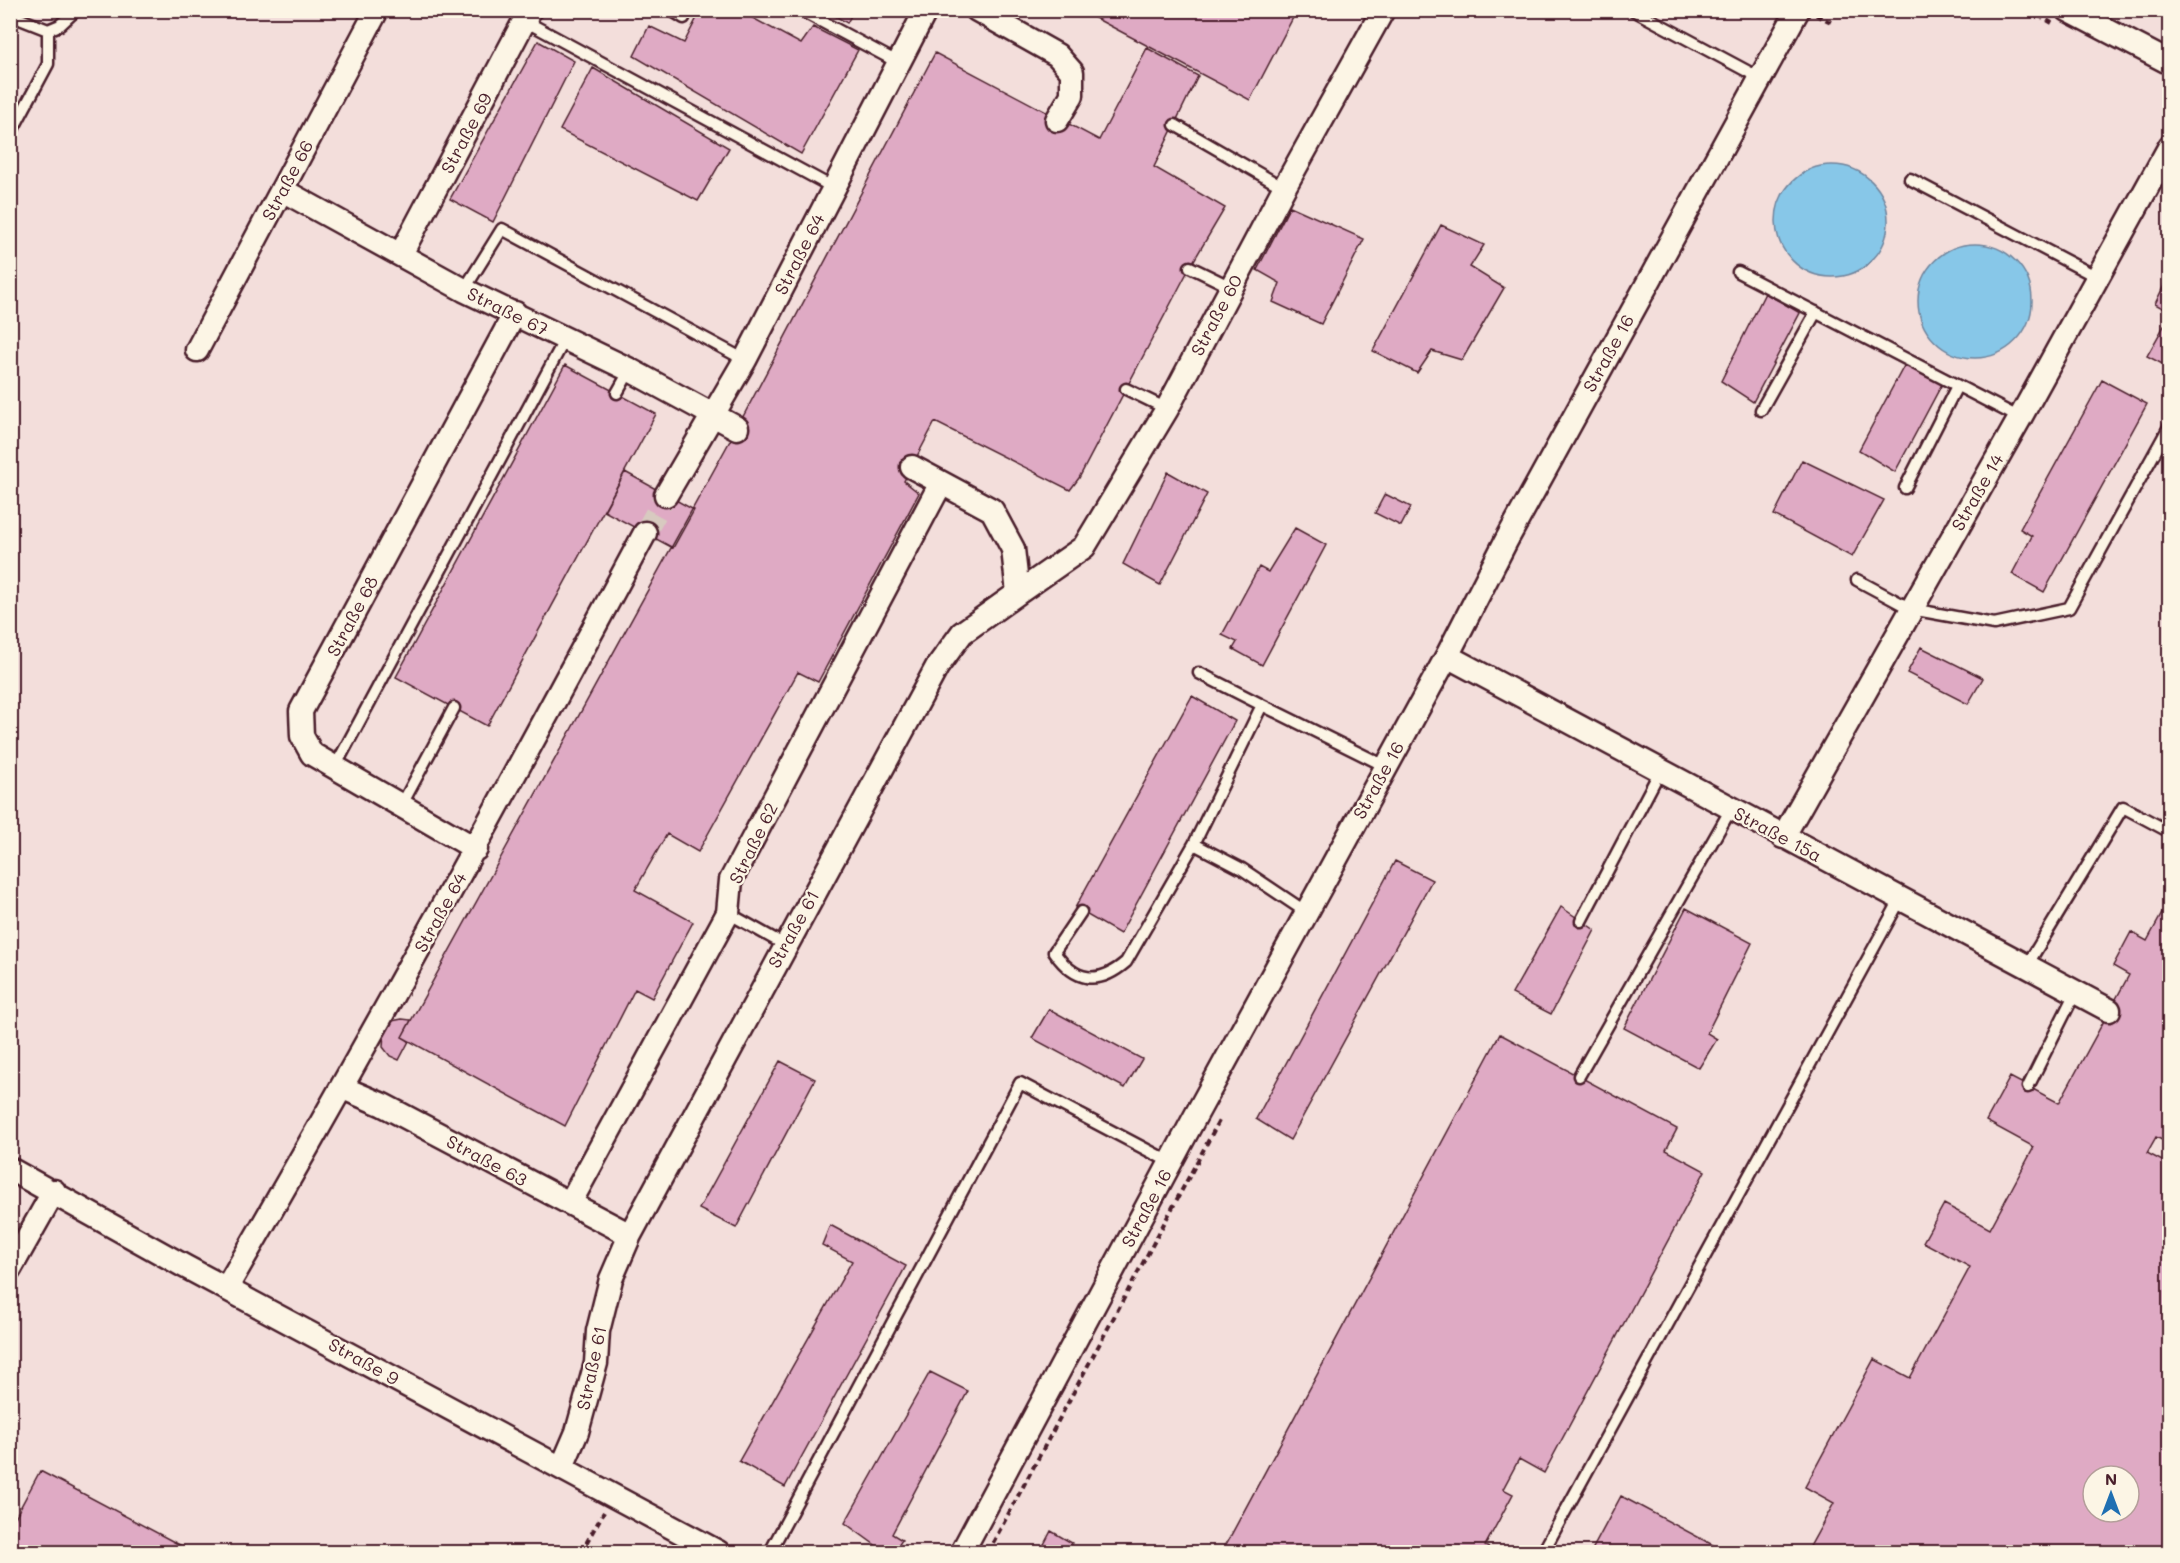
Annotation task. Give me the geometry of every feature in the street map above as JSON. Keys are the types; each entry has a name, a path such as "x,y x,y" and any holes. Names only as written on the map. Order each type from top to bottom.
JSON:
{"street":[{"name":"Straße 66","path":"197,350 377,10"},
{"name":"Straße 64","path":"666,495 745,360 926,10"},
{"path":"977,10 1057,55 1072,72 1072,95 1058,120"},
{"name":"Straße 60","path":"1018,593 1084,547 1167,409 1284,188 1383,10"},
{"name":"Straße 16","path":"962,1552 1170,1162 1447,656 1506,541 1798,10"},
{"path":"2068,10 2169,63"},
{"name":"Straße 69","path":"400,254 528,16"},
{"name":"Straße 14","path":"1783,837 2097,277 2163,173 2169,146"},
{"name":"Straße 67","path":"282,190 464,290 630,370 737,428"},
{"name":"Straße 68","path":"476,849 312,754 302,736 301,711 515,313"},
{"path":"912,467 992,510 1013,549 1018,593"},
{"name":"Straße 62","path":"570,1203 728,913 731,880 941,483"},
{"name":"Straße 64","path":"226,1287 343,1088 476,849 645,533"},
{"name":"Straße 61","path":"562,1467 577,1432 593,1372 598,1331 611,1279 630,1234 937,667 962,633 1018,593"},
{"name":"Straße 15a","path":"1447,656 2109,1011"},
{"name":"Straße 63","path":"343,1088 383,1105 630,1234"},
{"name":"Straße 9","path":"10,1169 496,1434 562,1467 718,1552"},
{"path":"10,1269 54,1191"}],"lane":[{"path":"10,15 48,30 60,25 76,10"},
{"path":"671,10 684,18"},
{"path":"800,10 899,63"},
{"path":"1634,10 1760,78"},
{"path":"528,16 834,188"},
{"path":"10,135 48,64 48,30"},
{"path":"1175,125 1284,188"},
{"path":"1910,179 2097,277"},
{"path":"464,290 502,229 745,360"},
{"path":"1190,267 1232,287"},
{"path":"1738,272 2020,418"},
{"path":"1761,410 1816,312"},
{"path":"335,767 566,339"},
{"path":"617,393 630,370"},
{"path":"1905,488 1957,386"},
{"path":"1126,389 1167,409"},
{"path":"1857,580 1911,609 1994,624 2069,608 2169,425"},
{"path":"1199,673 1385,766"},
{"path":"1081,912 1054,952 1067,970 1088,978 1111,974 1126,962 1194,844 1262,705"},
{"path":"401,806 454,708"},
{"path":"1581,921 1660,771"},
{"path":"2026,967 2123,807 2169,831"},
{"path":"1579,1076 1731,809"},
{"path":"1194,844 1242,869 1306,912"},
{"path":"1543,1552 1900,900"},
{"path":"728,913 785,945"},
{"path":"2028,1087 2075,993"},
{"path":"770,1552 1020,1083 1170,1162"}],"path":[{"path":"1808,10 1834,24"},
{"path":"581,1552 613,1496"}],"shaded area":[{"path":"11,11 2169,11 2169,1552 11,1552"}],"water":[{"path":"1832,165 1854,169 1872,181 1884,199 1888,221 1884,243 1872,261 1854,273 1832,277 1810,273 1792,261 1780,243 1776,221 1780,199 1792,181 1810,169"},
{"path":"1975,244 1997,248 2015,261 2028,279 2032,301 2028,323 2015,341 1997,354 1975,358 1953,354 1935,341 1922,323 1918,301 1922,279 1935,261 1953,248"}],"building":[{"path":"701,10 738,10 801,44 813,27 858,50 801,154 634,56 649,26 684,43"},
{"path":"825,10 854,10 847,23"},
{"path":"1080,10 1297,10 1250,100"},
{"path":"538,41 574,61 493,222 450,199"},
{"path":"1147,48 1198,76 1154,167 1225,208 1190,267 1079,478 1070,490 935,422 904,481 919,493 818,682 798,672 698,852 667,834 635,890 693,922 652,998 635,989 565,1126 402,1037 737,428 935,53 1099,140"},
{"path":"593,68 729,148 698,201 560,130"},
{"path":"1290,206 1364,239 1321,324 1273,302 1280,283 1257,270"},
{"path":"1441,225 1484,245 1470,267 1504,288 1462,360 1432,351 1417,373 1373,351"},
{"path":"2170,273 2170,312 2155,304"},
{"path":"1765,293 1800,313 1753,402 1721,381"},
{"path":"2164,326 2170,328 2170,368 2147,356"},
{"path":"1905,364 1942,384 1895,472 1859,450"},
{"path":"565,365 656,414 487,726 396,677"},
{"path":"2102,380 2147,404 2044,592 2012,574 2032,536 2020,529"},
{"path":"1802,460 1884,500 1852,557 1774,515"},
{"path":"625,472 694,510 673,548 604,511"},
{"path":"1168,472 1207,494 1160,585 1123,564"},
{"path":"1385,494 1411,507 1401,526 1375,513"},
{"path":"1295,528 1326,545 1262,665 1233,649 1237,642 1222,635 1259,567 1268,572"},
{"path":"1921,647 1983,678 1968,704 1907,673"},
{"path":"1192,696 1235,721 1120,934 1075,908"},
{"path":"1395,861 1432,880 1290,1140 1256,1119"},
{"path":"1561,907 1595,930 1551,1014 1512,994"},
{"path":"1686,908 1752,943 1707,1033 1717,1039 1699,1068 1624,1028"},
{"path":"2165,908 2170,910 2170,1144 2156,1137 2147,1153 2170,1165 2170,1552 1807,1552 1834,1503 1805,1487 1874,1359 1910,1378 1970,1267 1923,1242 1944,1204 1990,1229 2034,1147 1986,1121 2010,1077 2059,1103 2129,975 2113,966 2131,932 2147,941"},
{"path":"1049,1009 1142,1059 1125,1088 1032,1038"},
{"path":"411,1020 402,1037 409,1041 399,1060 390,1056 383,1047 384,1032 392,1021"},
{"path":"1500,1034 1677,1129 1666,1150 1705,1171 1544,1473 1519,1459 1503,1489 1513,1494 1485,1546 1497,1552 1222,1552"},
{"path":"780,1061 815,1079 736,1228 699,1209"},
{"path":"830,1225 906,1266 785,1487 739,1461 852,1261 822,1245"},
{"path":"930,1372 968,1391 892,1534 902,1540 894,1552 885,1552 845,1523"},
{"path":"40,1471 193,1552 10,1552 10,1527"},
{"path":"1621,1496 1726,1552 1591,1552"},
{"path":"1051,1531 1072,1543 1067,1552 1040,1552"}],"tunnel":[{"path":"645,533 666,495"}]}
